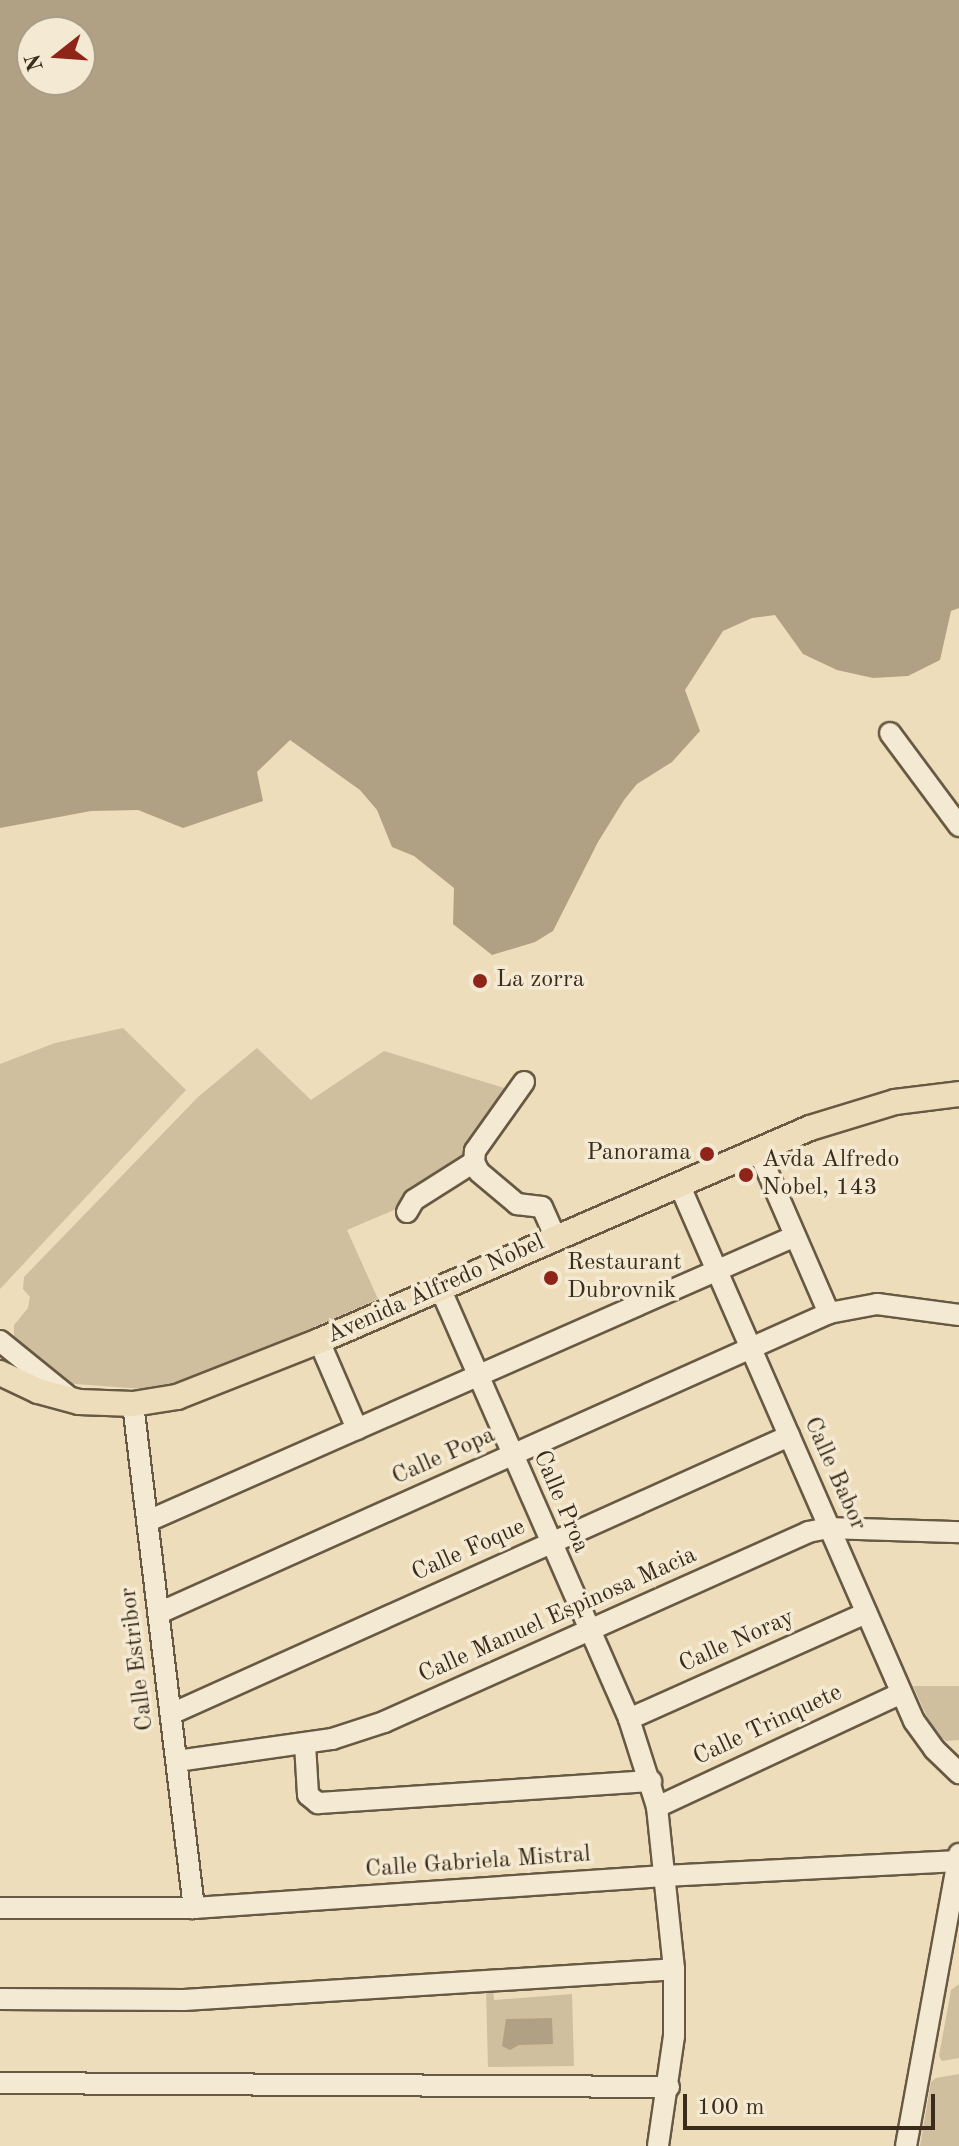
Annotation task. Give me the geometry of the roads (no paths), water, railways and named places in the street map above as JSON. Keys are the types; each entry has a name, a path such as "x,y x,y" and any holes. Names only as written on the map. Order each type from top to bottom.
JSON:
{"main road":[{"name":"Avenida Alfredo Nobel","path":"0,1373 38,1391 79,1402 133,1404 201,1389 319,1341 758,1150 866,1109 959,1094"}],"street":[{"path":"890,733 959,826"},
{"path":"524,1082 475,1151 474,1162 479,1172 517,1204 542,1207 556,1238"},
{"path":"758,1150 829,1313"},
{"path":"407,1212 414,1200 465,1164 474,1162"},
{"name":"Calle Babor","path":"679,1184 901,1693 924,1737 959,1773"},
{"path":"148,1521 795,1236"},
{"name":"Calle Proa","path":"440,1288 588,1632 629,1719 651,1781 657,1807 674,1969 674,2036 658,2146"},
{"name":"Calle Popa","path":"159,1613 829,1313 877,1304 959,1315"},
{"path":"0,1341 56,1390 79,1402"},
{"path":"319,1341 357,1429"},
{"name":"Calle Estribor","path":"133,1404 194,1908"},
{"name":"Calle Foque","path":"171,1714 789,1436"},
{"name":"Calle Manuel Espinosa Macia","path":"177,1761 305,1744 384,1722 808,1532 829,1528 959,1532"},
{"name":"Calle Noray","path":"629,1719 866,1613"},
{"name":"Calle Trinquete","path":"657,1807 901,1693"},
{"path":"305,1744 308,1795 318,1803 651,1781"},
{"path":"906,2146 959,1859"},
{"name":"Calle Gabriela Mistral","path":"0,1908 194,1908 959,1859"},
{"path":"0,1999 184,2000 674,1969"},
{"path":"0,2083 669,2087"}],"place":[{"name":"La zorra","path":"480,981"},
{"name":"Panorama","path":"707,1154"},
{"name":"Avda Alfredo Nobel, 143","path":"746,1175"},
{"name":"Restaurant Dubrovnik","path":"551,1278"}]}
